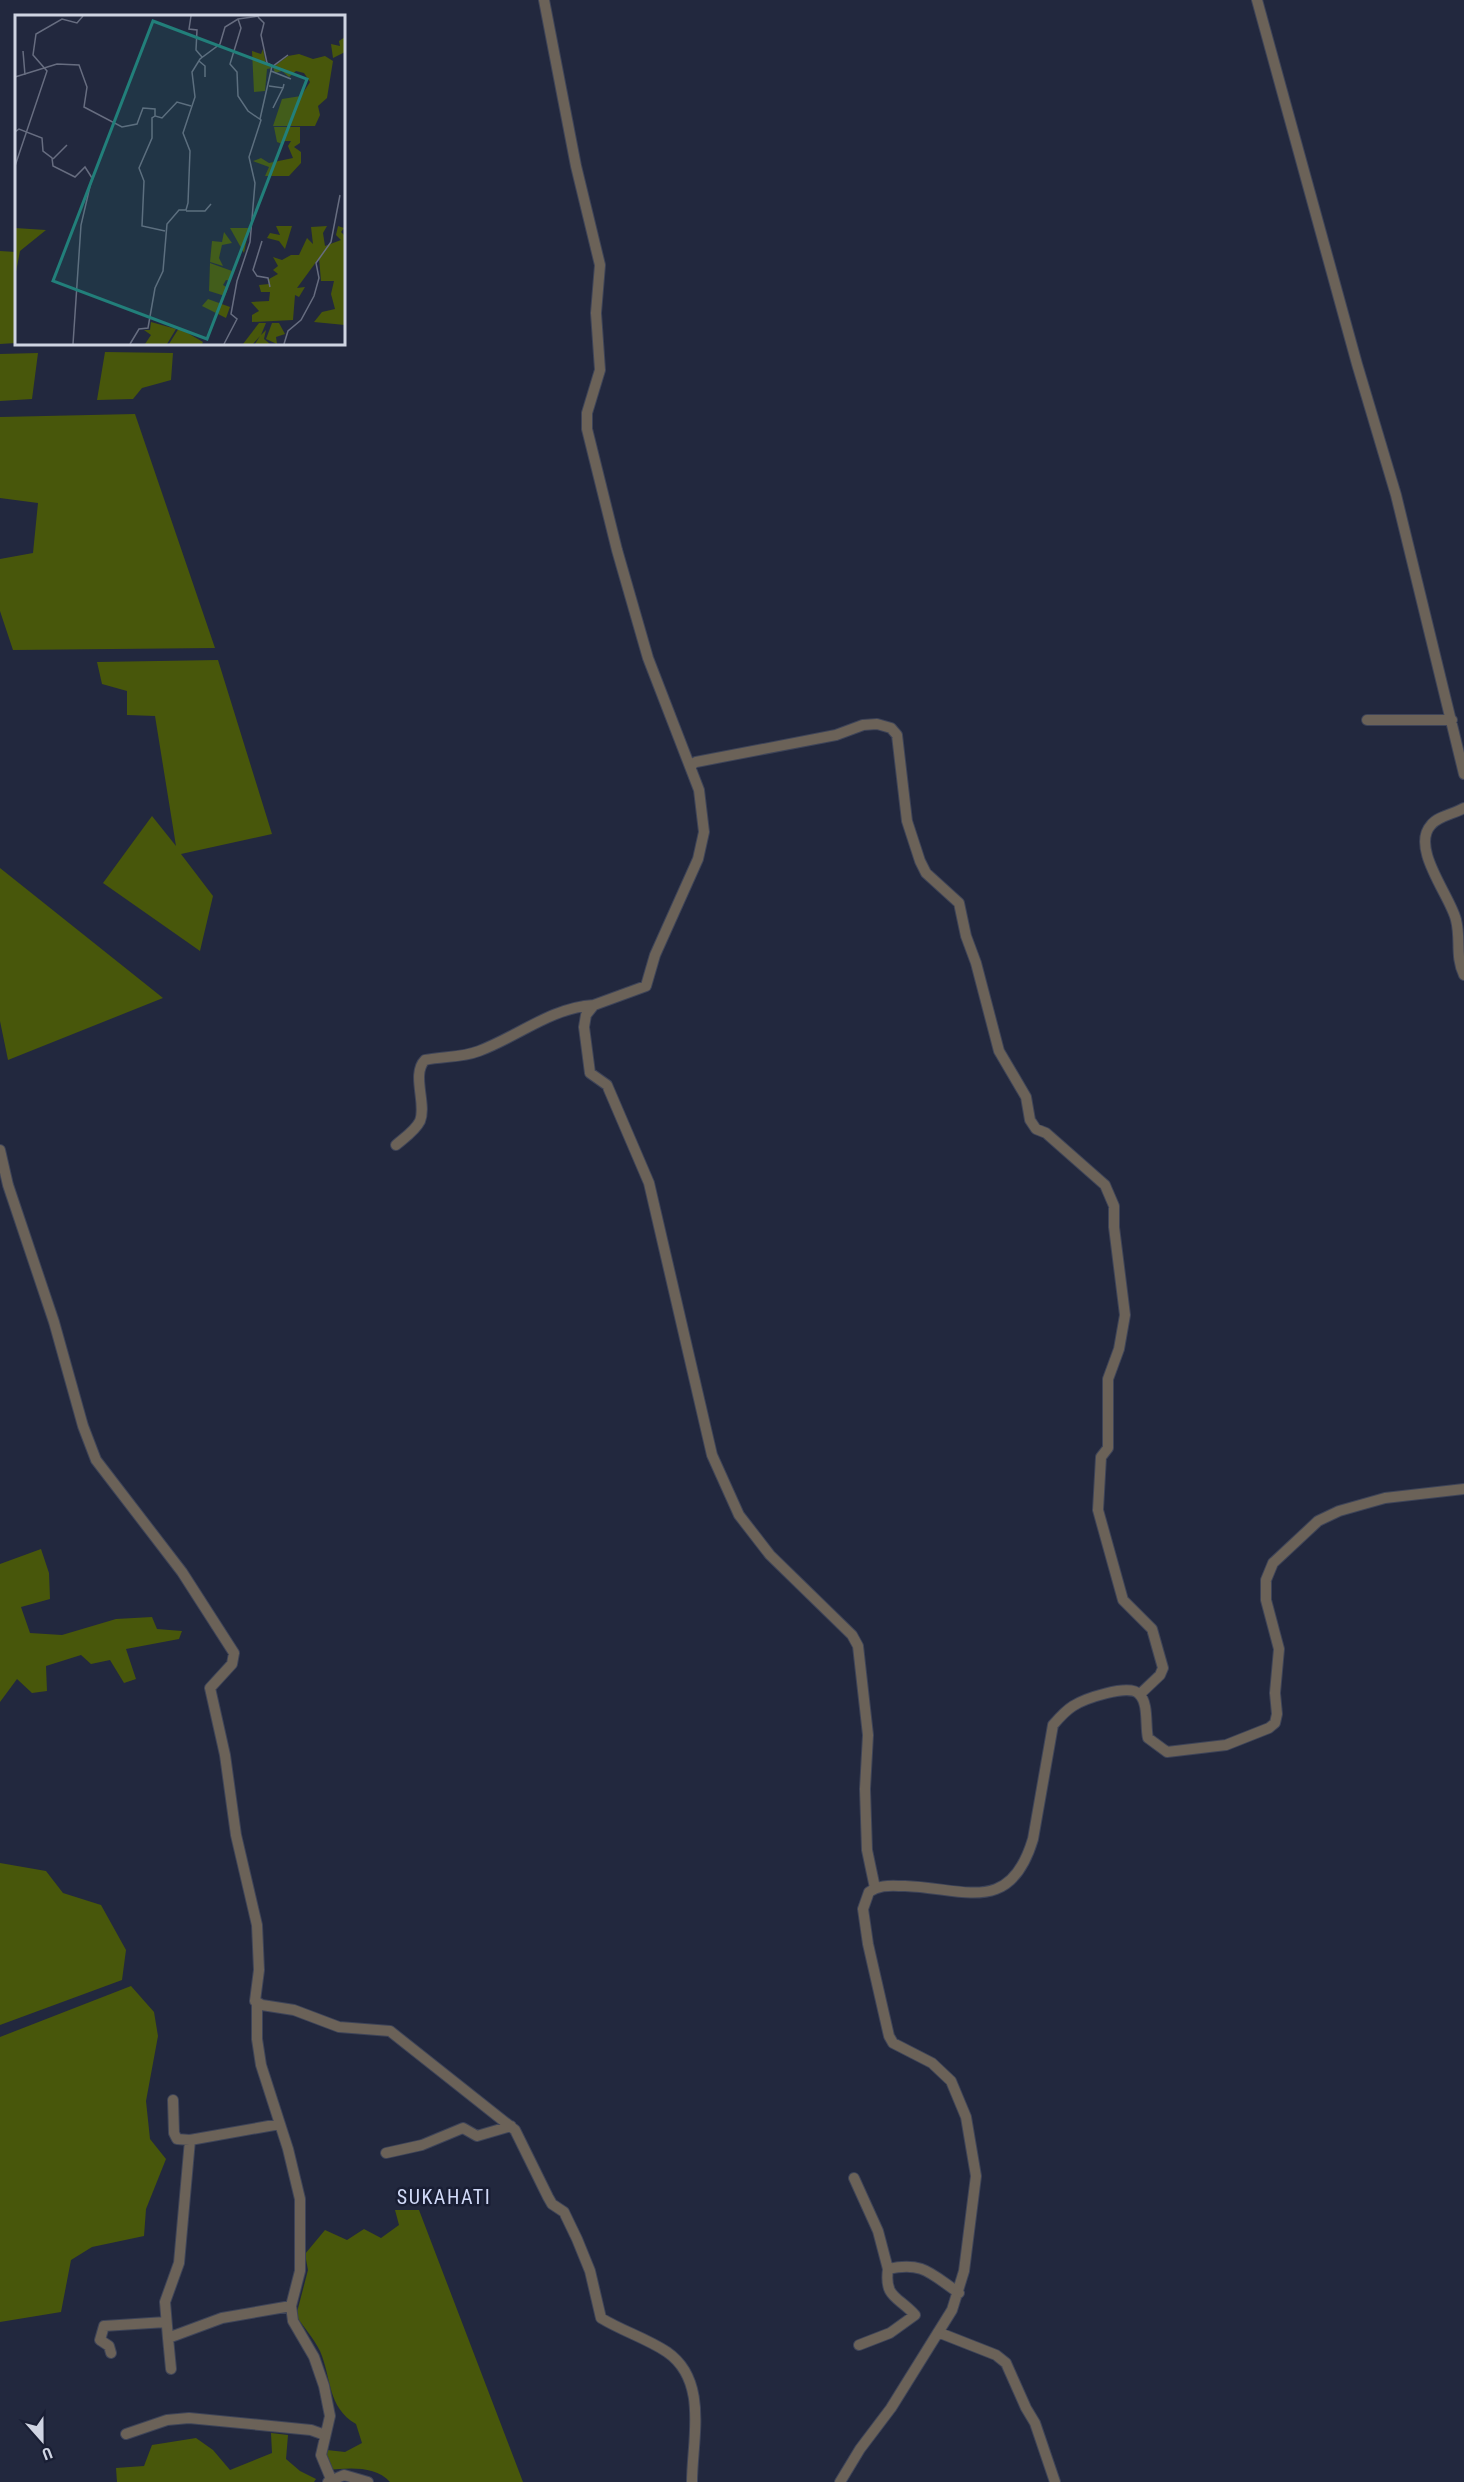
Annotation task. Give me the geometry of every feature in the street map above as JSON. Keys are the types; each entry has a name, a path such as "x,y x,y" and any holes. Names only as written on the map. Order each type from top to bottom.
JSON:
{"street":[{"path":"396,1145 415,1129 421,1119 420,1067 425,1060 467,1055 495,1044 554,1013 594,1005 638,991 648,983 655,955 698,859 702,843 703,813 692,765 662,698 631,604 587,429 587,413 600,370 596,313 600,265 576,166 544,0"},
{"path":"1257,0 1357,364 1399,505 1464,774"},
{"path":"1367,720 1452,720"},
{"path":"692,765 696,762 836,735 863,725 877,724 891,728 897,735 908,821 920,861 926,873 959,903 966,936 976,963 999,1051 1026,1097 1030,1120 1036,1130 1046,1133 1105,1185 1114,1206 1114,1227 1125,1315 1119,1349 1108,1379 1108,1448 1101,1457 1097,1503 1123,1600 1126,1606 1149,1624 1163,1668 1144,1690 1148,1738 1167,1752 1226,1745 1273,1725 1277,1714 1275,1693 1279,1644 1266,1600 1267,1573 1273,1563 1318,1521 1350,1505 1385,1498 1464,1489"},
{"path":"1464,808 1430,825 1426,838 1434,876 1456,919 1459,964 1464,975"},
{"path":"594,1005 588,1010 584,1022 590,1073 607,1085 649,1183 712,1455 739,1515 770,1555 852,1635 858,1646 868,1735 865,1798 867,1850 873,1884 863,1909 872,1967 889,2036 893,2043 932,2063 951,2081 966,2116 976,2176 959,2292 940,2333 840,2482"},
{"path":"0,1150 8,1185 54,1322 83,1426 96,1460 182,1572 234,1653 232,1664 210,1688 225,1755 237,1835 257,1926 259,1970 255,1991 256,2039 261,2065 300,2199 300,2271 291,2306 292,2322 321,2371 330,2416 321,2455 329,2481 344,2475 368,2482"},
{"path":"873,1884 980,1894 997,1890 1007,1883 1027,1854 1033,1839 1053,1725 1064,1713 1081,1701 1109,1692 1144,1690"},
{"path":"257,2003 294,2010 339,2027 390,2031 511,2126 525,2146 552,2204 564,2212 590,2271 601,2318 669,2353 683,2369 692,2386 695,2412 692,2482"},
{"path":"173,2100 174,2133 177,2139 190,2140 280,2124"},
{"path":"386,2152 422,2145 463,2128 477,2136 511,2126"},
{"path":"171,2369 165,2301 179,2263 190,2140"},
{"path":"854,2178 878,2231 888,2269 887,2289 915,2315 890,2333 859,2345"},
{"path":"888,2269 912,2265 921,2267 959,2292"},
{"path":"168,2338 222,2318 291,2306"},
{"path":"111,2353 110,2346 100,2340 105,2325 166,2322"},
{"path":"940,2333 996,2355 1006,2363 1035,2423 1055,2482"},
{"path":"126,2434 167,2420 189,2418 311,2430 325,2435"}],"green space":[{"path":"0,251 15,252 15,343 0,344"},
{"path":"105,352 173,353 171,380 142,388 133,399 97,400"},
{"path":"38,353 32,399 0,401 0,354"},
{"path":"135,414 215,648 13,650 0,611 0,559 33,553 38,503 0,498 0,417"},
{"path":"218,660 272,834 181,854 213,896 200,951 103,883 152,816 176,846 155,716 127,715 127,691 102,684 97,662"},
{"path":"0,868 163,998 8,1060 0,1021"},
{"path":"41,1549 49,1573 50,1599 21,1607 30,1633 62,1635 116,1619 152,1617 157,1629 182,1631 179,1639 126,1649 136,1679 124,1683 110,1660 91,1664 81,1655 46,1666 47,1691 32,1693 17,1679 0,1702 0,1564"},
{"path":"0,1863 46,1871 63,1893 101,1905 126,1950 122,1980 0,2025"},
{"path":"131,1986 154,2012 158,2036 146,2101 150,2139 166,2159 146,2209 144,2236 92,2247 71,2260 61,2312 0,2322 0,2037"},
{"path":"395,2210 419,2210 523,2482 390,2482 369,2470 352,2468 327,2470 327,2450 345,2452 362,2443 356,2424 347,2417 335,2401 320,2351 296,2316 308,2270 305,2254 325,2230 347,2240 364,2229 381,2238 399,2225"},
{"path":"271,2433 288,2435 286,2459 300,2471 316,2479 314,2482 117,2482 116,2468 144,2466 152,2445 196,2438 213,2450 230,2470 272,2453"}],"district":[{"name":"SUKAHATI","path":"444,2197"}]}
